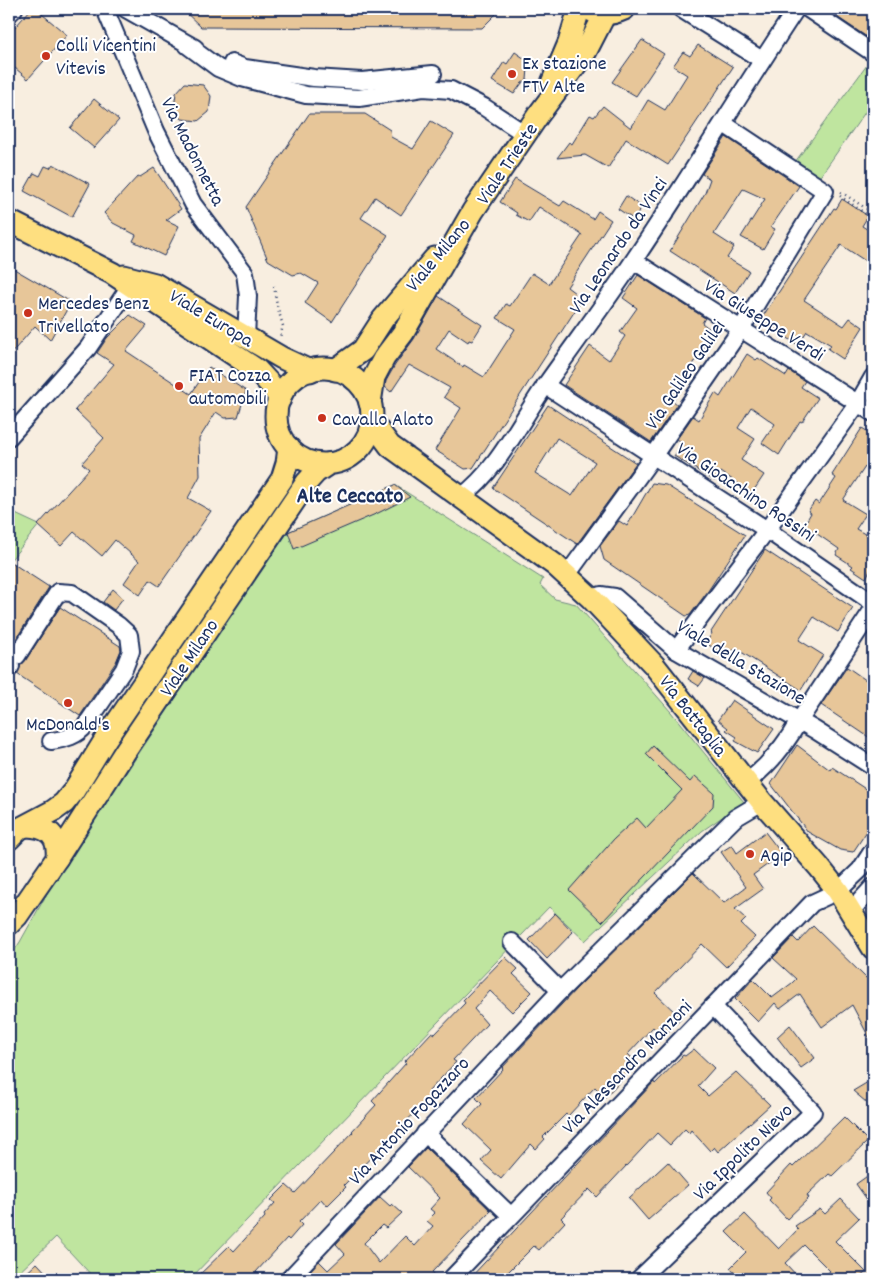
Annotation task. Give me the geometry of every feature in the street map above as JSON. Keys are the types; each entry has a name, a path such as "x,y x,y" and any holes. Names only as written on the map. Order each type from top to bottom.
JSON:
{"main road":[{"name":"Viale Trieste","path":"539,114 569,43 579,9"},
{"name":"Viale Trieste","path":"473,212 539,114 586,51 605,11"},
{"name":"Viale Milano","path":"335,370 363,350 383,319 473,212"},
{"name":"Viale Milano","path":"10,924 57,858 126,750 307,482 316,472 328,464 342,461 354,454 366,440 374,377 384,358 403,333 473,212"},
{"name":"Viale Europa","path":"9,222 112,273 257,370 280,399"},
{"name":"Viale Europa","path":"112,273 155,284 282,358 310,371"},
{"path":"328,464 302,459 289,448 281,437 277,425 277,412 280,399 292,382 310,371 327,368 343,372 363,388 371,412"},
{"name":"Via Battaglia","path":"371,412 390,446 567,575 654,665 762,802 838,891 873,948"},
{"name":"Viale Milano","path":"9,838 19,829 53,811 73,792 107,738 282,479 289,448"},
{"name":"Via Battaglia","path":"354,454 372,453 390,456 482,512"},
{"path":"27,826 38,826 49,831 57,846 57,858"}],"street":[{"path":"9,14 14,9"},
{"name":"Via Madonnetta","path":"105,9 156,131 194,204 244,273 248,296 246,337"},
{"path":"126,9 187,45 218,68 242,78 306,95 359,98 423,88 451,90 484,107 525,134"},
{"path":"682,9 762,60"},
{"name":"Via Leonardo da Vinci","path":"462,498 475,487 499,456 545,385 634,261 724,124 762,60 796,9"},
{"path":"808,9 873,53"},
{"path":"187,45 244,68 314,78 362,81 433,74"},
{"path":"724,124 830,190"},
{"name":"Via Galileo Galilei","path":"567,575 654,455 741,328 830,190"},
{"name":"Via Giuseppe Verdi","path":"634,261 873,413"},
{"path":"9,437 88,348 130,286"},
{"path":"676,650 767,530 858,403 873,376"},
{"name":"Via Gioacchino Rossini","path":"545,385 767,530 873,603"},
{"path":"12,664 58,592 72,593 118,625 129,635 131,651 124,669 81,732 66,739 51,741"},
{"name":"Viale della Stazione","path":"591,598 601,595 615,597 676,650 799,721 873,767"},
{"path":"746,782 761,771 790,737 873,609"},
{"name":"Via Antonio Fogazzaro","path":"289,1279 560,991 735,818 762,802"},
{"name":"Via Alessandro Manzoni","path":"451,1279 812,903 838,891 860,870 873,850"},
{"path":"851,911 873,887"},
{"path":"512,942 560,991"},
{"name":"Via Ippolito Nievo","path":"639,1279 813,1112 714,1006"},
{"path":"425,1133 511,1216"}],"path":[{"path":"830,190 873,213"},
{"path":"830,190 873,219"},
{"path":"274,286 283,326 279,338"}],"green space":[{"path":"873,57 873,101 819,178 795,162"},
{"path":"395,485 543,579 540,585 555,599 576,604 671,712 744,802 702,831 585,941 549,907 190,1279 95,1279 56,1237 12,1279 9,1279 9,958 54,881 288,532"},
{"path":"9,511 39,525 9,562"}],"building":[{"path":"31,9 36,9 67,35 28,79 9,63 9,34"},
{"path":"182,9 501,9 482,28 201,27"},
{"path":"825,9 873,9 873,41"},
{"path":"642,40 664,54 636,96 612,82"},
{"path":"698,45 733,67 668,165 626,139 608,168 585,155 557,158 569,142 572,144 590,115 594,117 603,106 631,128 648,100 665,110 687,75 673,66 683,52 690,56"},
{"name":"Ex stazione FTV Alte","path":"515,52 531,63 528,68 527,80 522,83 514,94 492,81 504,62 507,64"},
{"path":"185,83 203,85 211,96 209,112 198,121 182,119 174,108 176,93"},
{"path":"94,99 119,120 94,148 70,128"},
{"path":"309,114 365,114 390,130 391,137 413,149 431,121 454,135 401,215 375,197 361,218 388,235 332,322 305,303 318,283 301,273 293,275 268,260 246,207"},
{"path":"726,137 799,186 771,227 775,229 763,249 741,237 765,199 743,189 714,234 734,247 727,258 749,271 735,293 670,251 705,193 710,179 702,174"},
{"path":"53,164 90,184 72,217 24,191 34,173 40,176 45,166 50,168"},
{"path":"154,168 181,209 166,220 179,226 164,256 133,241 136,235 113,223 104,213 138,176 140,177"},
{"path":"515,179 560,206 564,201 593,219 598,211 611,220 567,287 575,293 572,298 580,303 473,468 465,469 435,450 461,408 444,397 450,388 409,365 391,392 385,387 386,381 414,339 438,296 482,325 472,341 469,340 468,342 449,329 436,349 463,367 464,365 484,377 515,329 497,318 506,304 510,306 532,273 549,284 582,235 539,207 529,222 516,215 517,213 500,202"},
{"path":"626,196 642,207 633,219 618,209"},
{"path":"842,199 868,216 862,226 873,233 873,266 841,245 804,300 844,326 850,318 863,327 843,359 828,349 831,345 807,331 798,345 764,322 763,316 834,208 836,209"},
{"path":"9,266 71,302 50,340 35,326 9,356"},
{"path":"638,275 705,318 702,323 710,329 701,343 704,345 673,401 677,404 651,442 564,385 590,346 609,360 625,336 620,332 637,308 623,298"},
{"path":"130,315 147,326 126,351 191,394 209,367 246,391 238,417 225,418 216,412 199,439 200,476 188,498 211,511 159,586 150,580 140,595 124,583 139,561 115,540 102,556 74,532 61,546 38,525 89,469 82,463 104,438 75,410 114,364 97,353 107,338"},
{"path":"747,354 756,360 758,358 786,376 789,371 805,381 801,387 818,398 802,422 800,421 779,455 762,443 775,424 751,407 738,428 755,439 741,460 764,475 752,493 721,472 715,481 674,456 683,443 677,439 693,416 699,420 715,393 720,397"},
{"path":"548,405 636,463 577,544 493,488","holes":["557,438 595,462 572,496 535,473"]},
{"path":"862,428 873,435 873,463 869,470 865,467 843,500 866,514 856,529 872,538 868,545 873,548 873,565 866,578 851,568 853,566 836,555 839,549 804,525 811,513 808,511 815,501 819,504 836,478 832,475"},
{"path":"652,483 666,485 745,535 690,615 686,616 604,560 600,546 619,521 627,526"},
{"path":"395,485 410,497 378,513 294,549 288,532"},
{"path":"765,550 853,608 838,632 814,617 799,640 823,655 801,690 735,648 728,658 706,643 711,632"},
{"path":"9,561 49,587 9,650"},
{"path":"113,589 123,598 114,610 103,602"},
{"path":"60,607 120,646 121,650 116,662 80,716 17,674"},
{"path":"847,667 873,685 867,695 873,700 873,740 821,705"},
{"path":"693,671 705,678 699,686 688,679"},
{"path":"732,700 774,729 757,753 735,741 737,737 726,730 728,728 718,720"},
{"path":"797,745 830,770 832,767 873,794 873,822 853,852 840,850 808,832 771,784"},
{"path":"653,746 690,782 695,776 714,793 713,806 602,922 569,890 614,839 637,818 646,828 682,790 646,754"},
{"path":"765,832 782,854 753,875 763,889 735,909 746,919 741,924 755,937 726,967 702,944 655,993 681,1018 663,1037 653,1027 628,1054 637,1063 605,1097 595,1087 568,1116 566,1114 543,1137 545,1139 536,1149 531,1144 501,1179 481,1161 491,1150 464,1124 482,1104 476,1098 576,989 693,873 724,903 746,887 721,852 732,845 737,853"},
{"path":"555,913 573,932 547,959 529,940"},
{"path":"813,926 866,978 873,973 873,989 869,992 873,1000 873,1045 852,1005 822,1027 800,994 780,1009 775,1003 758,1022 735,999 753,979 772,998 792,983 796,979 773,958 793,937 798,942"},
{"path":"505,957 518,969 513,974 532,992 512,1012 490,991 474,1009 487,1024 453,1060 456,1062 429,1091 433,1094 344,1185 346,1187 327,1206 321,1199 299,1222 302,1225 289,1240 287,1238 256,1272 263,1279 195,1279 229,1246 234,1251 265,1217 264,1215 275,1203 271,1200 286,1185 295,1193 376,1105 372,1101 406,1063 404,1062 432,1032 435,1034 465,1003 463,1000"},
{"path":"790,1025 815,1058 801,1068 777,1037"},
{"path":"694,1049 714,1068 698,1086 708,1096 736,1072 770,1105 718,1152 714,1147 710,1151 691,1130 689,1133 685,1129 670,1145 657,1133 597,1197 589,1189 561,1218 565,1222 539,1250 534,1246 501,1279 469,1279 654,1082 655,1084 683,1055 685,1056"},
{"path":"873,1079 873,1108 853,1091"},
{"path":"844,1117 868,1141 832,1176 829,1174 807,1195 809,1198 787,1219 769,1200 771,1198 766,1192 791,1165 793,1167"},
{"path":"426,1148 491,1211 432,1272 440,1279 302,1279 319,1261 328,1270 345,1254 336,1244 380,1197 402,1213 386,1228 382,1225 364,1243 379,1263 405,1236 415,1246 433,1226 427,1221 435,1213 430,1209 440,1198 408,1167"},
{"path":"668,1162 688,1185 648,1220 629,1198"},
{"path":"873,1172 873,1208 856,1184"},
{"path":"841,1199 859,1218 835,1241 866,1272 858,1279 821,1279 830,1271 804,1245 785,1263 800,1279 740,1279 730,1268 746,1252 726,1232 745,1214 779,1249 798,1229 795,1226 820,1209 825,1214"},
{"path":"37,1263 52,1279 20,1279"}],"place":[{"name":"Colli Vicentini Vitevis","path":"46,56"},
{"name":"Ex stazione FTV Alte","path":"512,74"},
{"name":"Mercedes Benz Trivellato","path":"28,313"},
{"name":"FIAT Cozza automobili","path":"179,386"},
{"name":"Cavallo Alato","path":"322,418"},
{"name":"McDonald's","path":"68,703"},
{"name":"Agip","path":"750,854"}],"district":[{"name":"Alte Ceccato","path":"350,494"}]}
